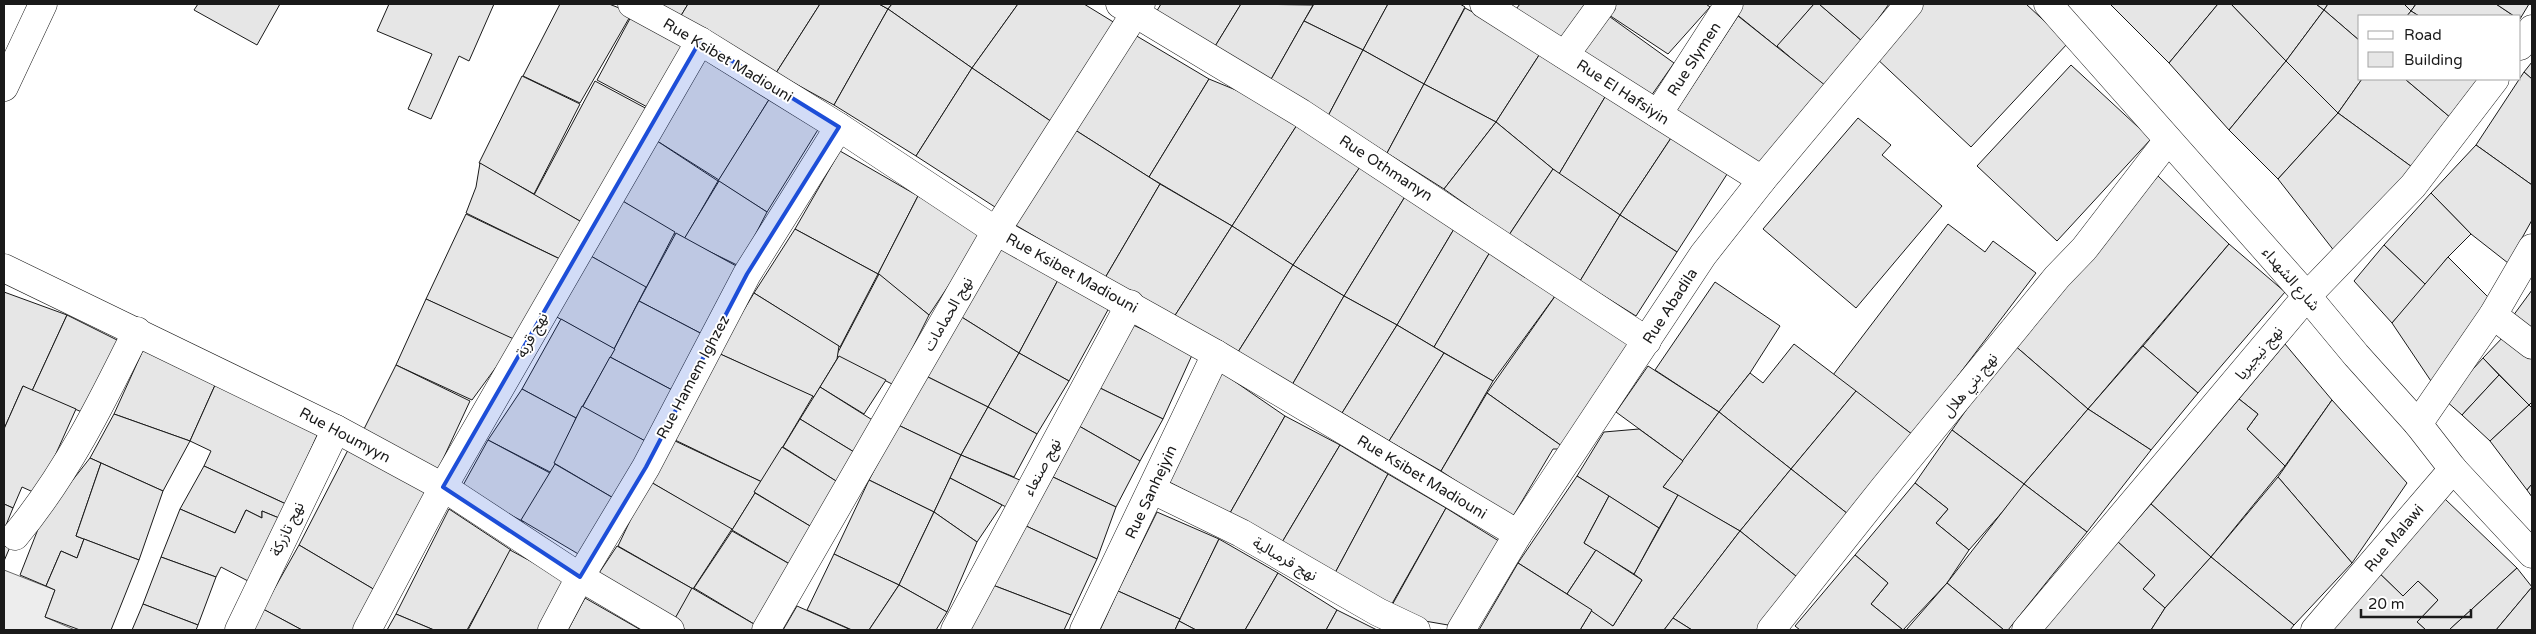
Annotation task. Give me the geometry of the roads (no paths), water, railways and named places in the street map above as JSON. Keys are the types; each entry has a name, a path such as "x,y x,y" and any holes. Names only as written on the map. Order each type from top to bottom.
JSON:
{"street":[{"path":"4,87 42,4"},
{"name":"Rue Ksibet Madiouni","path":"632,4 700,41 839,127 996,231 1130,304 1518,534"},
{"name":"Rue El Hafsiyin","path":"1484,4 1762,180"},
{"path":"1565,55 1602,4"},
{"name":"Rue Slymen","path":"1658,114 1729,4"},
{"name":"Rue Abadila","path":"1461,630 1518,534 1703,255 1762,180 1909,4"},
{"name":"شارع الشهداء","path":"2048,4 2307,296 2356,355 2418,424 2453,469 2532,554"},
{"name":"نهج الحمامات","path":"766,630 996,231 1132,7"},
{"name":"Rue Othmanyn","path":"1132,7 1301,113 1647,341"},
{"path":"2521,45 2532,29"},
{"name":"نهج قربة","path":"367,630 443,487 700,41"},
{"name":"نهج نيجيريا","path":"2026,630 2307,296 2413,186 2494,80"},
{"name":"Rue Hamem lghzez","path":"552,630 580,577 646,467 747,274 839,127"},
{"name":"نهج بني هلال","path":"1771,630 1884,488 2057,278 2084,249 2168,140"},
{"path":"2418,424 2493,315 2532,248"},
{"name":"Rue Houmyyn","path":"4,268 336,428 443,487 580,577 670,630"},
{"name":"نهج صنعاء","path":"955,630 1130,304"},
{"path":"2493,315 2532,345"},
{"path":"15,536 46,496 62,471 105,396 137,331"},
{"name":"Rue Sanhejyin","path":"1084,630 1153,490 1216,354"},
{"name":"نهج تازركة","path":"239,630 336,428"},
{"name":"Rue Malawi","path":"2316,630 2453,469"},
{"name":"نهج قرمبالية","path":"1153,490 1241,533 1378,612 1416,630"}]}
